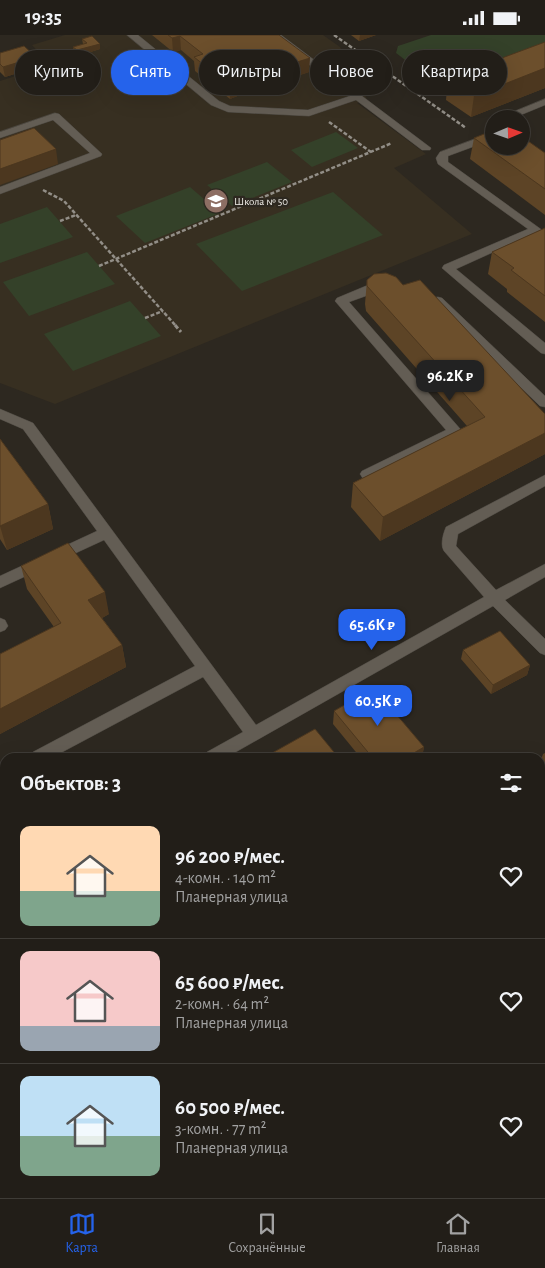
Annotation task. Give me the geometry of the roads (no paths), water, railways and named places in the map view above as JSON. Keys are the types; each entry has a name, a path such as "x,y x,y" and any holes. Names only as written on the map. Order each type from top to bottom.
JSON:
{"street":[{"path":"132,35 215,103 228,109 309,113 358,96"},
{"path":"275,35 426,148"},
{"path":"524,110 545,102"},
{"path":"0,135 55,116 97,155 0,191"},
{"path":"485,138 444,154 441,159 443,164 536,230 448,268 545,350"},
{"path":"381,492 367,474 455,431 341,301 377,286 399,284"},
{"path":"432,295 545,403"},
{"path":"0,414 28,426 254,734"},
{"path":"545,480 452,531 449,547 495,599 545,649"},
{"path":"0,582 106,532"},
{"path":"220,753 545,570"},
{"path":"47,753 206,668"}],"place":[{"name":"Школа № 50","path":"216,201"}]}
